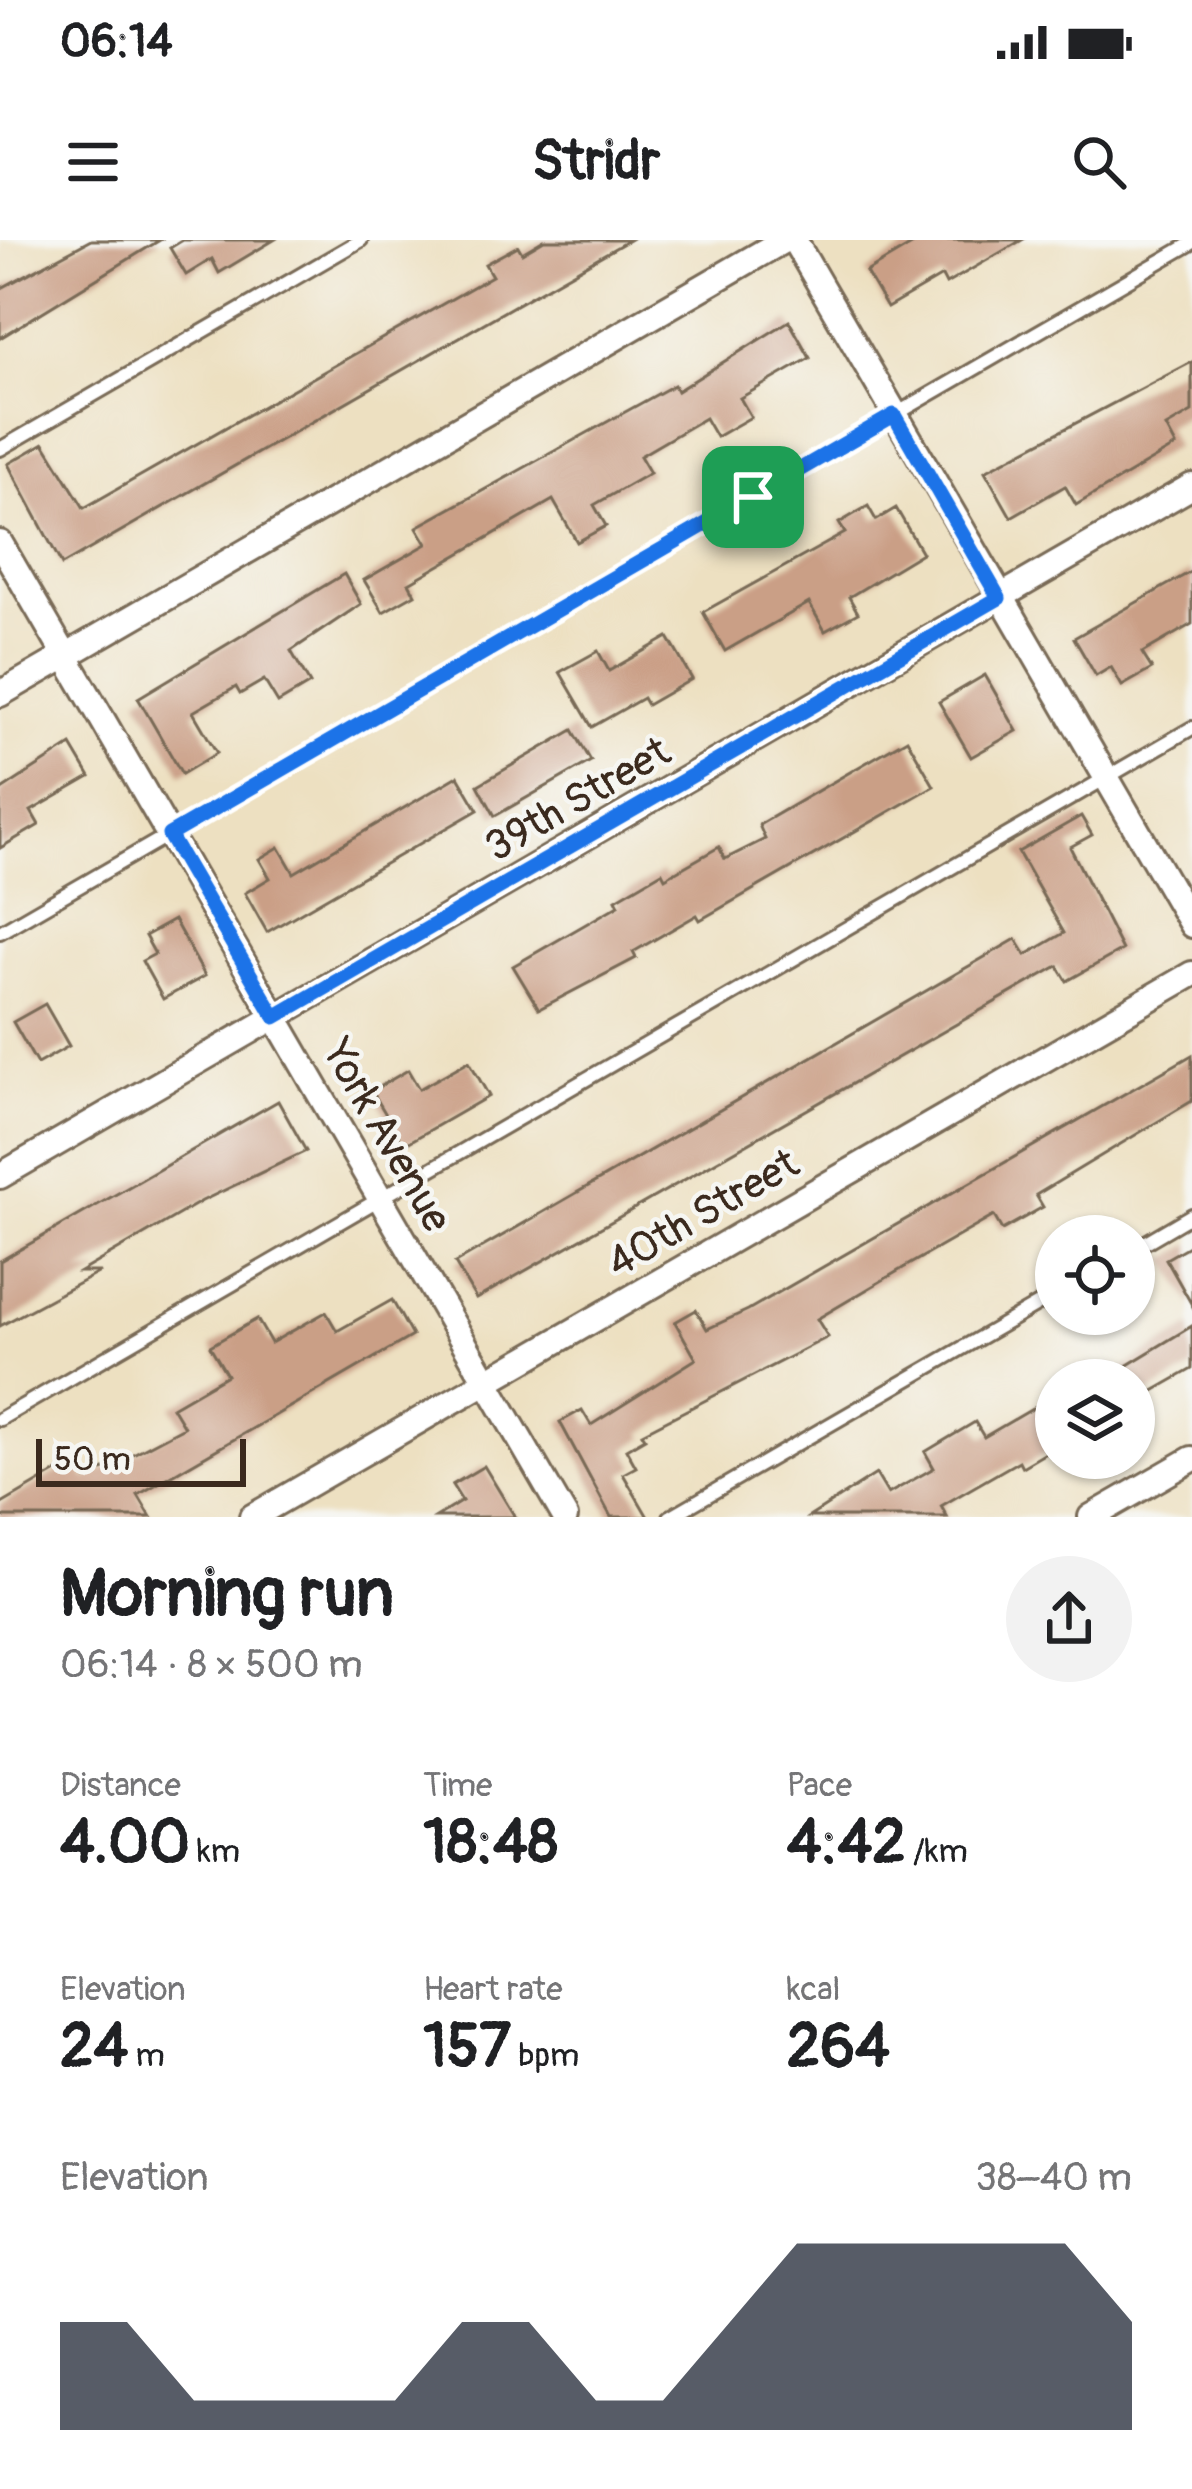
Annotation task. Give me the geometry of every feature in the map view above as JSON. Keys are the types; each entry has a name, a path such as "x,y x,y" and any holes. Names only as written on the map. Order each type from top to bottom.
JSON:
{"street":[{"path":"0,694 784,240"},
{"path":"794,240 1192,925"},
{"name":"39th Street","path":"0,1176 1192,487"},
{"name":"York Avenue","path":"0,543 565,1517"},
{"name":"40th Street","path":"252,1517 1192,974"},
{"path":"1091,1517 1192,1459"}],"lane":[{"path":"0,449 361,240"},
{"path":"0,932 1192,243"},
{"path":"0,1419 1192,728"},
{"path":"1155,1237 1192,1216"},
{"path":"670,1517 1035,1306"}],"building":[{"path":"91,240 160,240 0,338 0,289"},
{"path":"183,240 274,240 219,273 212,259 186,275 170,248"},
{"path":"544,240 629,240 62,565 8,464 44,443 84,508 492,276 485,264 518,246 522,253"},
{"path":"920,240 1022,240 946,284 942,276 887,308 866,272"},
{"path":"789,321 810,358 740,398 751,417 716,437 705,418 640,456 650,473 594,505 606,526 577,542 553,500 409,583 415,594 383,612 364,580 427,544 417,527 674,385 677,391"},
{"path":"1192,362 1192,412 1166,427 1176,446 1076,505 1065,486 1011,517 985,471"},
{"path":"868,506 876,520 896,508 922,553 849,597 858,613 825,631 809,603 725,651 703,612 845,533 839,523"},
{"path":"1192,571 1192,624 1142,653 1152,669 1122,686 1111,667 1096,676 1074,638"},
{"path":"344,574 361,604 291,651 310,684 278,703 264,680 240,694 236,687 193,712 217,753 182,774 138,698"},
{"path":"668,637 692,679 647,705 643,698 592,727 560,672 598,651 609,671"},
{"path":"985,675 1017,731 971,757 939,702"},
{"path":"573,730 591,761 495,816 478,785"},
{"path":"907,739 934,786 700,920 697,915 633,952 636,958 539,1009 513,966 619,905 616,899 662,872 665,878 719,847 725,859 765,839 759,825"},
{"path":"71,745 90,777 31,811 39,825 0,848 0,791"},
{"path":"458,776 478,810 267,932 245,893 270,878 259,859 279,847 294,873"},
{"path":"1081,816 1092,835 1070,847 1122,950 1067,981 1058,966 476,1299 455,1263 1016,939 1026,955 1064,933 1018,852"},
{"path":"174,920 205,976 163,999 142,961 155,954 145,936"},
{"path":"45,1004 69,1046 37,1064 13,1022"},
{"path":"1192,1055 1192,1101 1036,1195 1043,1207 1002,1230 994,1216 817,1319 828,1337 642,1433 645,1438 626,1449 636,1467 623,1474 648,1517 611,1517 560,1422 582,1410 591,1425 696,1359 675,1322 696,1310 707,1329 748,1310"},
{"path":"469,1061 489,1096 404,1145 372,1091 408,1070 419,1089"},
{"path":"278,1101 306,1151 202,1201 80,1272 100,1272 0,1326 0,1261"},
{"path":"1192,1244 1192,1305 1166,1259"},
{"path":"392,1300 412,1336 138,1495 151,1517 0,1517 0,1505 53,1474 77,1463 86,1479 184,1427 172,1407 227,1375 210,1346 257,1319 271,1343 326,1312 337,1331"},
{"path":"1192,1326 1192,1369 1155,1390 1155,1359 1138,1359"},
{"path":"1035,1407 1035,1459 1022,1467 1019,1461 941,1506 947,1517 809,1517 876,1474 888,1494 934,1468 925,1452 975,1422 984,1437"},
{"path":"484,1466 515,1517 436,1517 462,1501 452,1485"}],"route":[{"path":"894,415 999,598 275,1017 169,835 753,497 894,415"}]}
